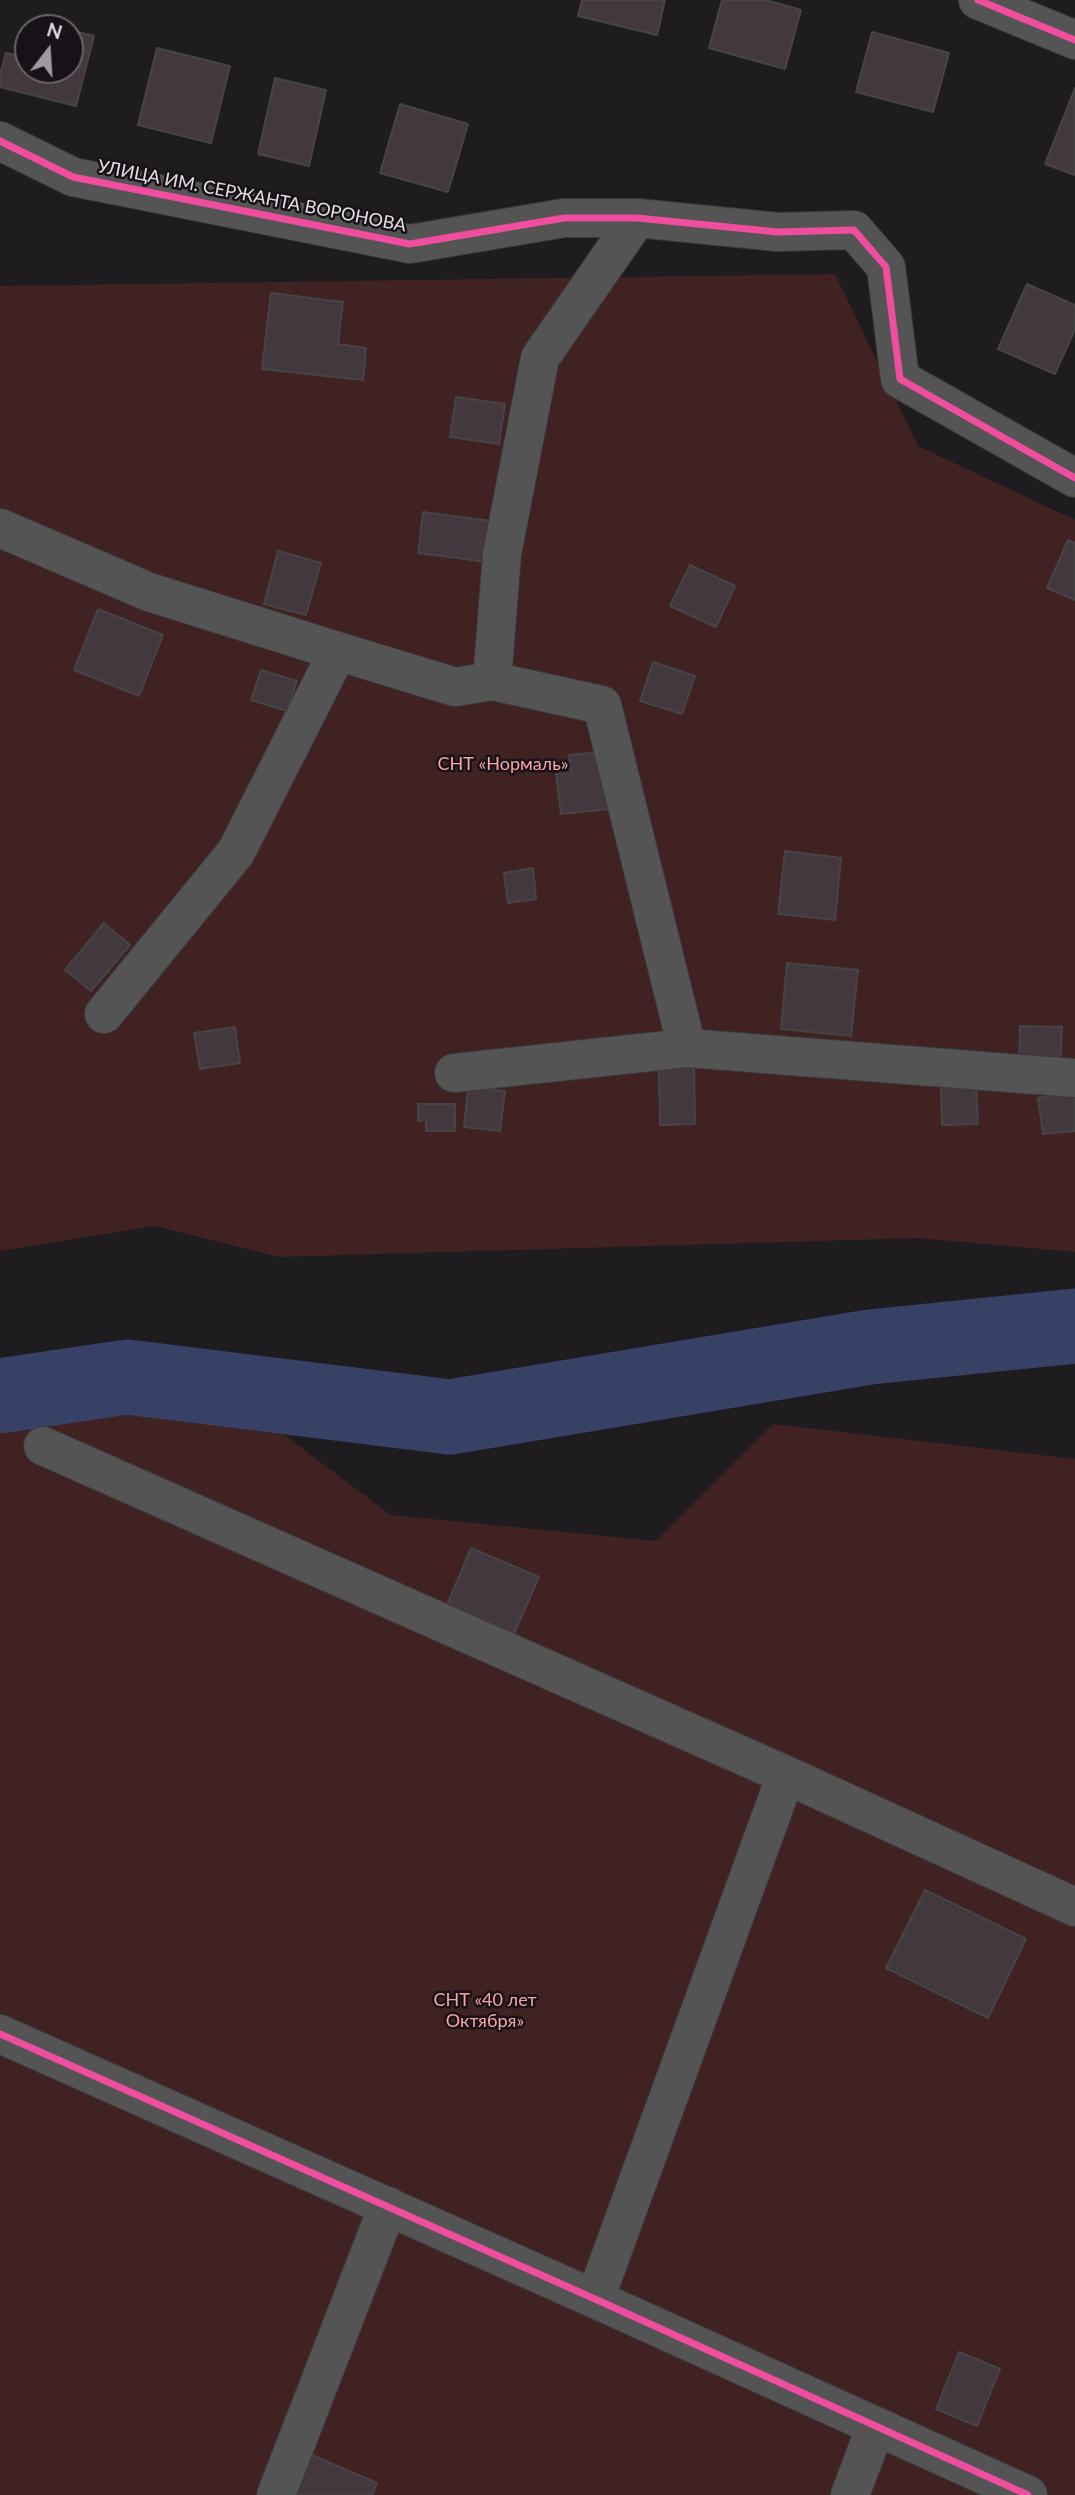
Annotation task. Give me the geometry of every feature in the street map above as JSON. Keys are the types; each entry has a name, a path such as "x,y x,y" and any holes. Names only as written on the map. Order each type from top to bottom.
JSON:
{"street":[{"path":"978,0 1075,40"},
{"name":"УЛИЦА ИМ. СЕРЖАНТА ВОРОНОВА","path":"0,141 73,177 410,244 564,218 637,218 778,232 854,230 886,267 900,379 1075,478"},
{"path":"492,681 502,554 540,358 637,218"},
{"path":"0,528 149,592 454,687 492,681 602,705 687,1048"},
{"path":"104,1014 236,852 338,651"},
{"path":"453,1073 687,1048 1075,1078"},
{"path":"43,1446 1075,1907"},
{"path":"595,2299 786,1776"},
{"path":"0,2034 1028,2495"},
{"path":"276,2495 388,2206"},
{"path":"850,2495 876,2426"}],"green space":[{"name":"СНТ «Нормаль»","path":"835,274 918,446 1075,520 1075,1252 918,1238 279,1257 155,1226 0,1251 0,286"},
{"name":"СНТ «40 лет Октября»","path":"223,1389 391,1515 656,1541 773,1424 1075,1459 1075,2495 0,2495 0,1403"}],"building":[{"path":"582,0 665,0 657,35 578,16"},
{"path":"722,0 766,0 801,10 785,69 709,48"},
{"path":"872,32 949,53 933,112 856,92"},
{"path":"84,34 94,36 84,75"},
{"path":"157,48 230,66 211,143 138,125"},
{"path":"6,53 14,55 14,84 82,84 76,106 0,87 0,74"},
{"path":"275,78 326,90 309,166 258,154"},
{"path":"1075,88 1075,175 1045,164"},
{"path":"400,104 468,124 448,192 380,173"},
{"path":"1027,284 1075,305 1075,329 1055,374 998,349"},
{"path":"271,293 343,302 338,344 366,348 363,380 262,369"},
{"path":"456,397 505,404 499,444 450,437"},
{"path":"423,512 492,521 487,562 418,553"},
{"path":"1068,540 1075,543 1075,600 1047,588"},
{"path":"278,551 321,563 306,615 264,604"},
{"path":"690,565 735,586 716,627 670,606"},
{"path":"98,609 163,635 139,696 74,670"},
{"path":"653,662 695,676 682,714 640,701"},
{"path":"261,670 297,681 287,711 251,700"},
{"path":"603,752 609,809 561,814 556,774 571,773 569,755"},
{"path":"785,851 841,858 835,920 778,914"},
{"path":"533,868 536,899 508,903 504,873"},
{"path":"104,923 130,945 91,991 65,970"},
{"path":"787,963 858,970 851,1036 781,1029"},
{"path":"1020,1026 1062,1027 1060,1064 1019,1063"},
{"path":"235,1027 240,1063 200,1069 194,1033"},
{"path":"694,1066 695,1124 660,1125 659,1067"},
{"path":"976,1085 978,1124 942,1125 941,1086"},
{"path":"468,1088 505,1091 500,1131 464,1127"},
{"path":"1075,1093 1075,1131 1043,1134 1038,1098"},
{"path":"418,1104 455,1104 455,1131 426,1131 426,1120 418,1121"},
{"path":"471,1548 539,1577 514,1634 447,1605"},
{"path":"925,1890 1026,1939 988,2018 886,1968"},
{"path":"959,2352 1000,2369 977,2426 936,2409"},
{"path":"305,2452 377,2483 372,2495 286,2495"}],"waterway":[{"path":"0,1396 127,1377 450,1417 870,1347 1075,1326"}],"cycle path":[{"path":"978,0 1075,40"},
{"path":"0,141 73,177 410,244 564,218 637,218 778,232 854,230 886,267 900,379 1075,478"},
{"path":"0,2034 1028,2495"}]}
